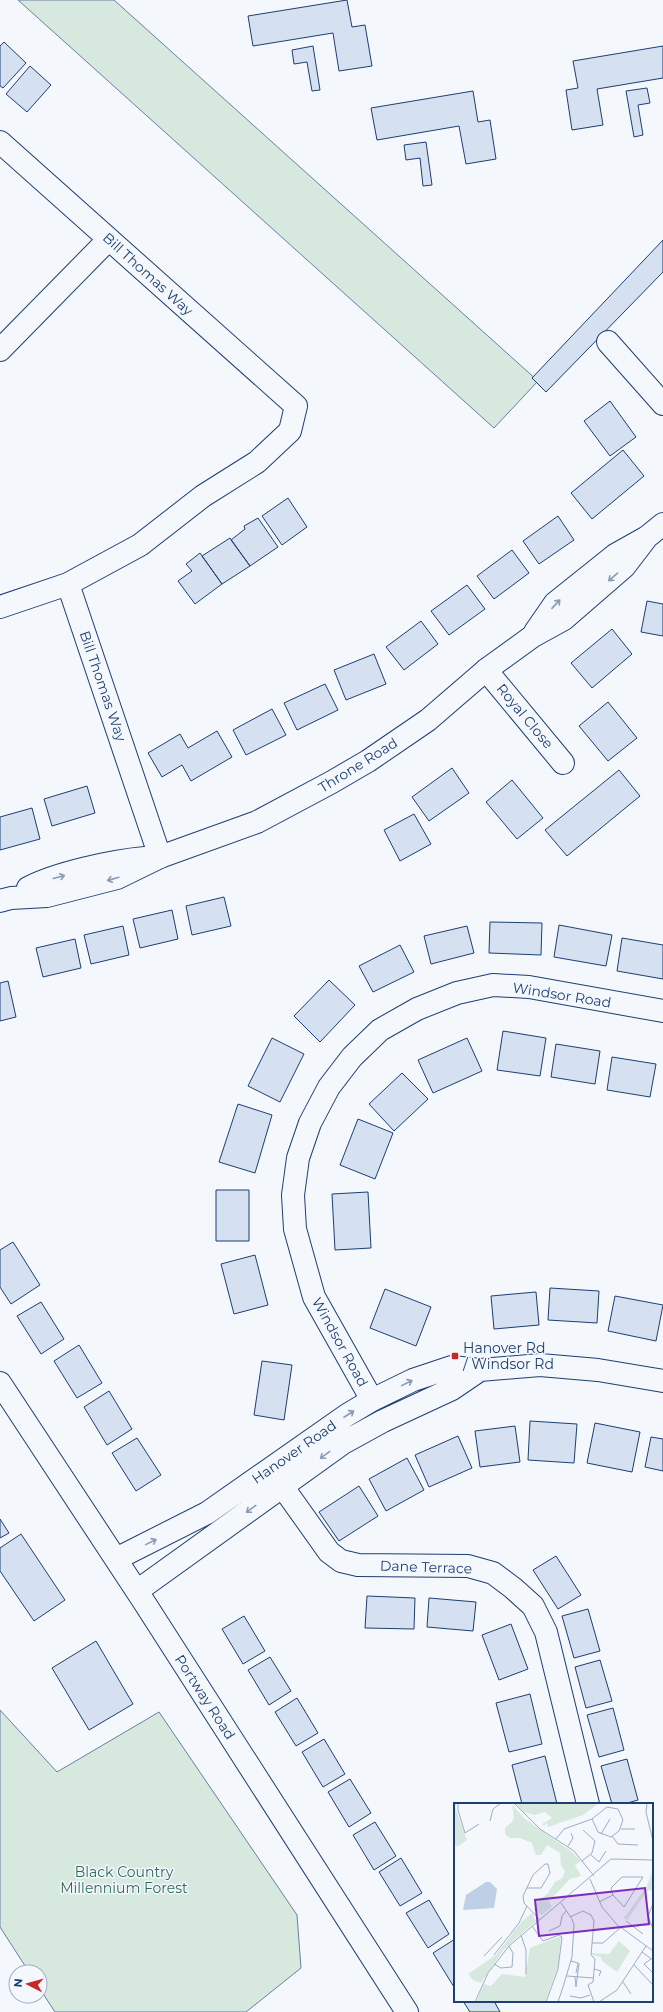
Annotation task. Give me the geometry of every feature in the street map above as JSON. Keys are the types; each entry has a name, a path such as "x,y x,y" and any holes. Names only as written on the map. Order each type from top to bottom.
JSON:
{"street":[{"name":"Bill Thomas Way","path":"0,142 296,406 290,431 257,462 203,496 140,545 68,584 160,857"},
{"path":"4,338 109,239"},
{"path":"608,342 663,404"},
{"name":"Throne Road","path":"5,900 47,896 117,878 160,857 257,822 332,782 368,761 428,720 486,670 533,636 555,603 615,555 655,531"},
{"path":"0,607 68,584"},
{"name":"Royal Close","path":"486,670 563,763"},
{"name":"Windsor Road","path":"383,1421 314,1297 295,1229 293,1195 298,1158 310,1123 329,1087 352,1057 380,1030 417,1009 457,993 493,986 529,987 663,1011"},
{"name":"Hanover Road","path":"137,1591 277,1478 347,1415 372,1400 413,1380 452,1367 480,1370 540,1365 598,1370 663,1381"},
{"name":"Hanover Road","path":"116,1559 277,1478 383,1421 452,1389 480,1370"},
{"name":"Portway Road","path":"0,1383 137,1591 407,2012"},
{"name":"Dane Terrace","path":"277,1478 329,1552 341,1561 358,1565 468,1566 493,1573 533,1606 546,1632 588,1803"}],"green space":[{"path":"18,0 114,0 538,381 494,428"},
{"name":"Black Country Millennium Forest","path":"0,1710 57,1772 159,1712 297,1915 301,1968 246,2012 55,2012 48,2001 48,1964 24,1964 0,1927"}],"building":[{"path":"347,0 352,27 365,25 372,66 339,71 333,33 253,46 248,16"},
{"path":"4,42 26,63 3,88 0,86 0,46"},
{"path":"313,46 320,90 312,91 307,62 294,64 292,50"},
{"path":"663,46 663,78 597,89 603,125 572,130 566,90 578,88 573,61"},
{"path":"30,66 51,85 27,112 6,94"},
{"path":"647,88 650,103 638,105 643,135 634,137 626,91"},
{"path":"473,91 478,122 490,120 496,159 466,164 459,126 377,140 371,108"},
{"path":"426,142 432,185 423,186 420,158 406,160 404,145"},
{"path":"663,240 663,272 546,392 532,378"},
{"path":"610,401 636,437 610,456 584,421"},
{"path":"623,450 644,476 592,519 571,493"},
{"path":"288,498 307,527 282,545 262,516"},
{"path":"558,516 574,540 539,564 523,541"},
{"path":"258,518 278,547 250,566 231,540 245,529 244,526"},
{"path":"230,538 250,566 222,584 202,556"},
{"path":"512,550 529,573 494,599 477,576"},
{"path":"200,553 222,584 195,604 178,581 192,571 186,564"},
{"path":"467,585 485,609 449,635 431,611"},
{"path":"647,601 663,604 663,636 641,632"},
{"path":"421,621 438,644 404,670 386,647"},
{"path":"612,629 632,654 592,688 571,663"},
{"path":"374,654 386,684 346,700 334,670"},
{"path":"325,684 338,710 297,730 284,703"},
{"path":"608,702 637,738 608,761 579,726"},
{"path":"272,709 286,735 246,755 233,730"},
{"path":"217,731 232,757 191,781 182,765 162,777 148,753 180,734 188,748"},
{"path":"452,768 469,793 429,821 412,797"},
{"path":"619,770 640,796 567,856 545,830"},
{"path":"512,780 543,818 517,839 486,802"},
{"path":"87,786 95,813 52,826 44,799"},
{"path":"32,808 40,839 0,850 0,817"},
{"path":"414,814 431,844 400,861 384,830"},
{"path":"224,897 231,926 192,935 186,906"},
{"path":"172,910 178,939 140,948 133,919"},
{"path":"490,922 542,923 541,955 489,953"},
{"path":"559,925 612,935 606,966 554,957"},
{"path":"123,926 129,955 91,964 84,935"},
{"path":"467,926 474,953 431,964 424,936"},
{"path":"622,938 663,945 663,979 617,971"},
{"path":"75,939 81,968 43,977 36,948"},
{"path":"400,945 414,972 373,992 359,966"},
{"path":"329,980 355,1005 320,1042 294,1016"},
{"path":"8,981 16,1017 0,1021 0,983"},
{"path":"503,1031 546,1038 540,1076 497,1070"},
{"path":"272,1038 304,1054 280,1102 248,1086"},
{"path":"467,1038 482,1071 433,1093 418,1060"},
{"path":"556,1044 600,1051 595,1084 551,1077"},
{"path":"612,1057 656,1064 650,1097 607,1090"},
{"path":"402,1073 428,1099 394,1131 369,1104"},
{"path":"238,1104 272,1115 255,1173 219,1162"},
{"path":"358,1119 393,1133 375,1179 340,1165"},
{"path":"216,1190 249,1190 249,1241 216,1241"},
{"path":"368,1192 371,1248 335,1250 332,1194"},
{"path":"13,1242 40,1285 11,1304 0,1287 0,1250"},
{"path":"255,1255 268,1305 234,1314 221,1264"},
{"path":"550,1288 599,1291 597,1323 548,1320"},
{"path":"385,1289 431,1307 416,1346 370,1328"},
{"path":"536,1292 539,1325 494,1329 491,1296"},
{"path":"615,1296 663,1305 656,1341 608,1331"},
{"path":"41,1302 64,1339 41,1354 17,1316"},
{"path":"79,1345 102,1383 77,1398 54,1361"},
{"path":"262,1361 292,1365 284,1420 254,1415"},
{"path":"109,1391 132,1429 107,1445 84,1407"},
{"path":"530,1421 577,1424 574,1463 528,1460"},
{"path":"595,1423 640,1432 632,1472 587,1463"},
{"path":"515,1426 520,1462 480,1467 475,1431"},
{"path":"458,1436 472,1468 429,1487 415,1455"},
{"path":"651,1437 663,1439 663,1471 645,1467"},
{"path":"137,1438 161,1475 136,1491 112,1453"},
{"path":"407,1458 424,1490 386,1511 369,1479"},
{"path":"359,1486 378,1516 339,1541 319,1512"},
{"path":"0,1519 9,1533 0,1538"},
{"path":"21,1534 65,1600 34,1621 0,1571 0,1548"},
{"path":"556,1556 581,1595 558,1609 533,1570"},
{"path":"367,1596 415,1598 414,1629 365,1628"},
{"path":"429,1598 476,1602 473,1631 427,1627"},
{"path":"588,1609 600,1651 574,1658 562,1616"},
{"path":"244,1616 265,1651 243,1664 222,1629"},
{"path":"511,1624 528,1669 499,1680 482,1635"},
{"path":"96,1641 133,1704 89,1730 52,1668"},
{"path":"270,1657 291,1691 269,1705 248,1670"},
{"path":"600,1660 612,1701 586,1708 575,1667"},
{"path":"530,1694 542,1744 509,1752 496,1703"},
{"path":"297,1698 318,1733 296,1746 275,1712"},
{"path":"613,1708 624,1750 599,1757 587,1715"},
{"path":"324,1739 345,1774 323,1787 302,1752"},
{"path":"545,1756 557,1803 522,1803 512,1765"},
{"path":"627,1759 638,1800 628,1803 612,1803 601,1766"},
{"path":"350,1779 371,1813 349,1827 328,1792"},
{"path":"375,1822 396,1856 374,1870 353,1835"},
{"path":"401,1858 422,1893 400,1906 379,1872"},
{"path":"429,1900 449,1934 428,1948 406,1913"},
{"path":"454,1940 454,1987 433,1953"},
{"path":"464,2002 495,2002 500,2012 470,2012"}],"place":[{"name":"Hanover Rd / Windsor Rd","path":"455,1356"}]}
